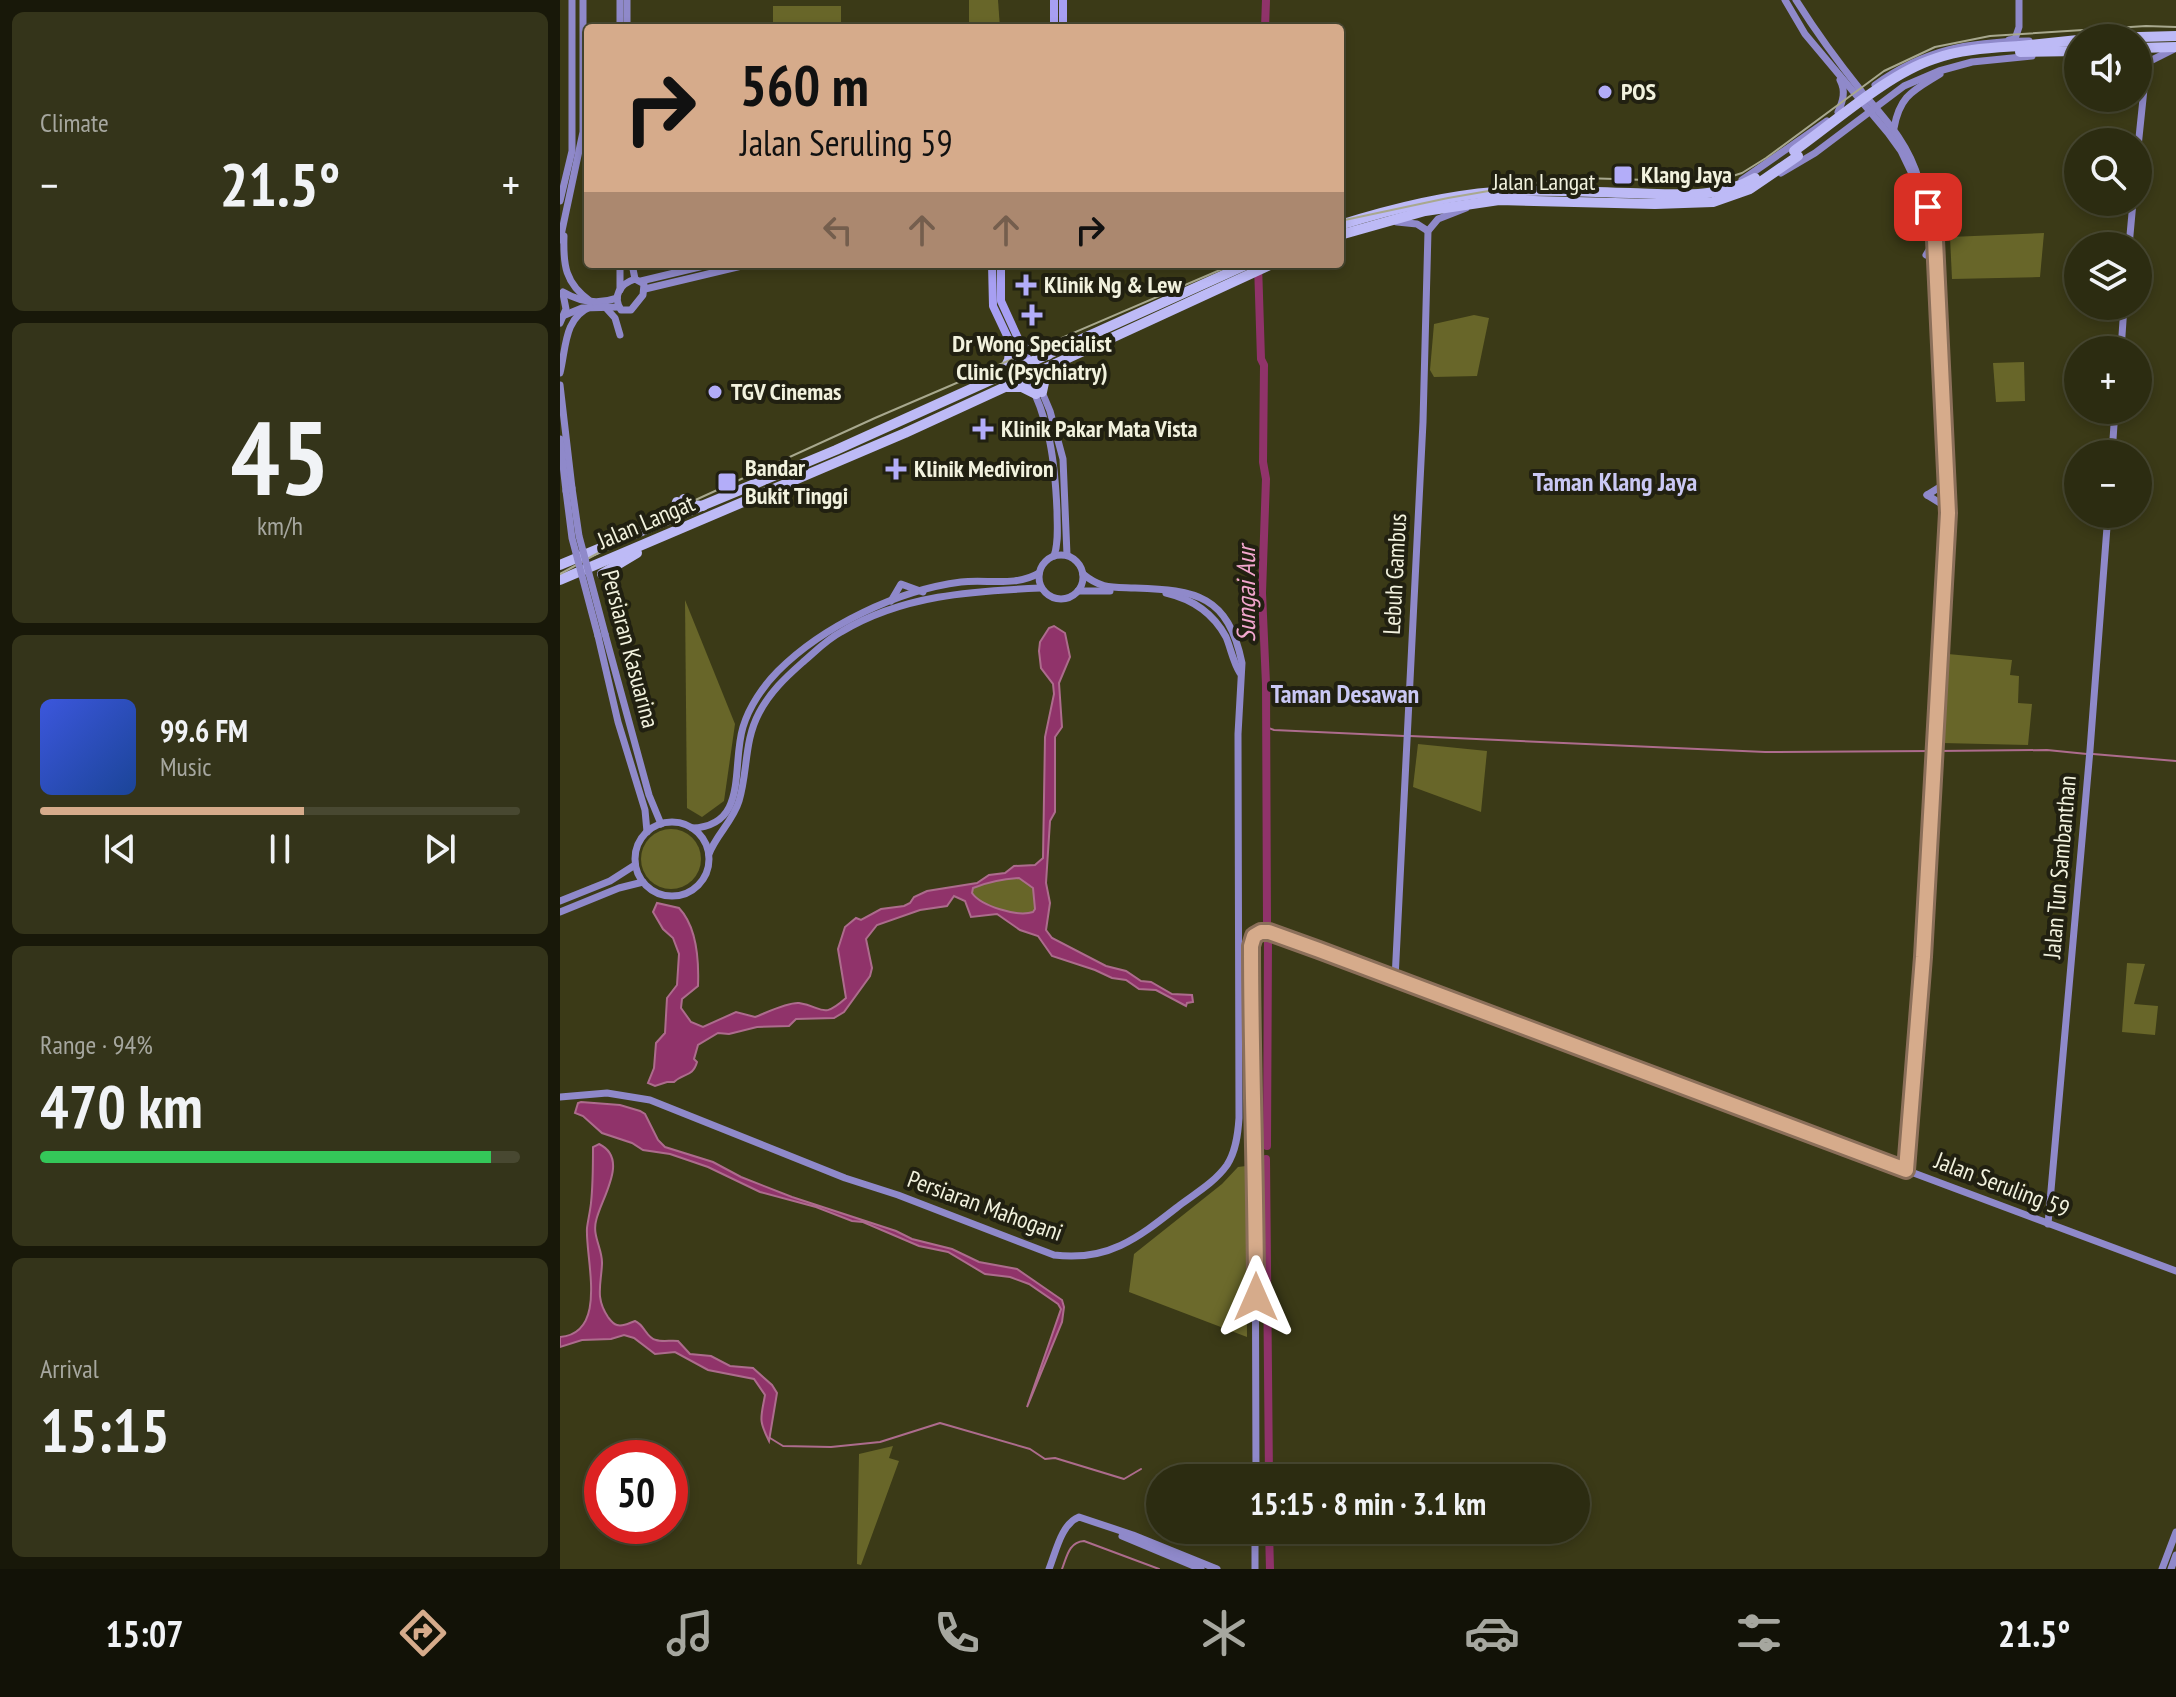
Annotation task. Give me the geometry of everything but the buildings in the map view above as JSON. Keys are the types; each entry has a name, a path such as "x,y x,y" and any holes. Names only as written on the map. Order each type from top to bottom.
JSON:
{"highway":[{"path":"2152,37 2176,36"},
{"name":"Jalan Langat","path":"1344,234 1425,211 1499,200 1713,202 1750,189 1901,81 1925,68 1976,54 2064,41"},
{"path":"2152,48 2176,48"},
{"name":"Jalan Langat","path":"2020,49 2064,52"},
{"name":"Jalan Langat","path":"1344,224 1399,207 1493,192 1699,194 1731,189 1796,154"},
{"name":"Jalan Langat","path":"560,580 905,433 1000,388 1053,358 1248,269"},
{"path":"1000,388 1022,387 1039,393 1053,358 1015,343 1001,376"},
{"name":"Jalan Langat","path":"560,565 665,521 687,515 1001,376 1028,370"},
{"path":"665,521 680,500 703,506"},
{"path":"589,567 602,556 684,523 687,515 744,502"},
{"path":"602,574 658,538"}],"main road":[{"path":"560,201 572,151 572,0"},
{"path":"560,240 583,132 583,0"},
{"path":"620,0 620,24"},
{"path":"627,0 627,24"},
{"path":"1054,0 1054,24"},
{"path":"1063,0 1063,24"},
{"path":"1785,0 1805,34 1891,130 1920,187 1932,219 1935,240 1948,513 1921,987 1906,1170"},
{"path":"1796,0 1861,96"},
{"path":"2006,41 2015,39 2019,27 2019,0"},
{"path":"2019,27 2024,37 2034,41"},
{"name":"Jalan Langat","path":"1731,189 1879,82 1930,54 1962,45 2060,41"},
{"path":"2152,60 2176,48"},
{"name":"Jalan Langat","path":"1750,189 1815,153 1904,86 1956,66 2054,52"},
{"path":"1891,130 1904,98 1956,66"},
{"path":"1836,72 1844,90 1835,114 1847,118 1847,124 1840,134"},
{"path":"1894,72 1886,83 1887,87 1892,90 1904,86"},
{"path":"1850,76 1865,83 1879,82"},
{"path":"1852,125 1868,121 1891,130"},
{"path":"1383,223 1412,223 1428,231 1438,219 1479,203"},
{"path":"565,218 564,246 569,279 574,289 590,304"},
{"name":"Lebuh Gambus","path":"1395,979 1422,434 1428,231"},
{"path":"1935,240 1926,257 1937,270"},
{"path":"619,307 620,268"},
{"path":"561,290 590,304 631,310 640,283 634,268"},
{"path":"640,283 697,268"},
{"path":"562,319 576,309 606,302 618,294 625,283 727,268"},
{"path":"992,268 993,306 1039,393 1063,459 1067,555"},
{"path":"1001,268 1001,301 1015,343"},
{"path":"561,290 566,303 562,319"},
{"path":"560,373 568,329 575,316 590,304"},
{"path":"606,308 615,318 620,335"},
{"name":"Persiaran Kasuarina","path":"560,385 569,489"},
{"path":"1039,393 1054,459 1058,532 1054,556"},
{"name":"Persiaran Kasuarina","path":"560,439 618,722 645,810 647,832"},
{"path":"1948,482 1927,495 1948,513"},
{"name":"Jalan Tun Sambanthan","path":"2048,1224 2107,528"},
{"path":"1067,555 1077,562 1083,574 1078,591 1066,599 1046,594 1041,588 1039,573 1044,562 1054,556 1067,555"},
{"path":"692,828 719,822 727,811 734,793 743,725 770,681 789,661 834,628 889,603 962,582 1025,579 1039,573"},
{"name":"Persiaran Mahogani","path":"560,1097 607,1093 650,1100 845,1178 1054,1255 1076,1258 1102,1253 1130,1242 1214,1179 1227,1165 1237,1139 1238,734 1242,663 1233,633 1211,603 1183,591 1098,585 1083,574"},
{"path":"889,603 901,584 923,592"},
{"path":"709,854 703,839 692,828 680,823 661,824 647,832 637,847 635,865 643,882 660,895 670,897 687,894 705,878 709,854 717,836 738,804 748,738 760,711 776,687 825,642 875,615 933,597 971,591 1041,588"},
{"name":"Persiaran Mahogani","path":"1078,591 1166,593 1195,603 1225,635 1241,675"},
{"name":"Persiaran Kasuarina","path":"601,635 649,795 661,824"},
{"path":"560,901 610,881 635,865"},
{"path":"560,912 619,888 643,882"},
{"name":"Jalan Seruling 59","path":"1256,1464 1251,946 1256,933 1274,934 2176,1271"},
{"path":"1051,1569 1067,1531 1076,1522 1090,1522 1217,1569"},
{"path":"2162,1569 2176,1532"},
{"path":"1128,1536 1201,1569"},
{"path":"1255,1544 1255,1569"},
{"path":"2171,1569 2176,1555"}],"shaded area":[{"path":"969,0 998,0 1000,24 969,24"},
{"path":"773,6 841,6 841,24 773,24"},
{"path":"2044,233 2040,277 1952,279 1950,237"},
{"path":"1474,315 1489,318 1477,376 1434,377 1430,370 1434,324"},
{"path":"2024,362 2025,401 1996,402 1993,363"},
{"path":"685,600 735,724 724,801 702,817 687,808"},
{"path":"1054,626 1065,633 1070,657 1059,683 1062,727 1055,737 1055,812 1050,821 1046,883 1050,903 1046,930 1052,938 1106,966 1126,971 1172,994 1192,995 1193,1002 1186,1006 1156,990 1139,989 1126,980 1112,978 1052,956 1038,936 1020,930 997,914 971,917 965,901 954,896 947,906 920,910 877,925 866,939 872,968 870,976 844,1012 834,1018 796,1019 789,1026 718,1033 698,1045 694,1059 697,1062 690,1073 674,1082 655,1086 648,1083 654,1068 656,1043 665,1033 667,998 677,985 679,954 673,938 663,929 653,912 657,903 679,908 690,925 697,955 698,986 682,999 681,1008 691,1022 703,1027 736,1012 755,1017 794,1003 822,1010 832,1009 846,998 838,949 845,927 856,918 861,920 881,909 904,906 927,891 977,883 989,875 1005,873 1014,866 1035,865 1043,858 1045,737 1054,694 1053,684 1041,668 1039,651 1040,642 1049,628","holes":["1013,878 1019,878 1033,888 1035,909 1026,913 991,906 972,893 973,888"]},
{"path":"1948,654 2012,660 2010,675 2019,676 2018,703 2032,704 2028,745 1942,743"},
{"path":"1418,744 1487,751 1481,812 1413,787"},
{"path":"671,829 693,837 701,859 693,881 671,889 649,881 641,859 649,837"},
{"path":"1019,878 1033,888 1033,912 1000,909 971,893 973,888 984,884"},
{"path":"2127,963 2145,964 2134,1004 2158,1006 2155,1035 2122,1032"},
{"path":"581,1102 620,1105 640,1111 665,1147 713,1162 792,1197 912,1239 952,1249 979,1262 1017,1269 1062,1300 1064,1307 1062,1322 1027,1407 1061,1309 1029,1284 1010,1277 985,1274 948,1252 919,1246 863,1222 760,1192 708,1167 670,1154 643,1150 602,1133 575,1113"},
{"path":"599,1144 608,1151 613,1169 595,1227 602,1259 600,1291 604,1310 616,1325 635,1321 653,1339 678,1341 690,1354 711,1356 730,1366 753,1368 777,1393 769,1441 761,1418 765,1395 754,1379 708,1370 675,1352 655,1354 634,1338 624,1335 611,1339 582,1340 560,1347 560,1337 575,1332 585,1322 590,1309 587,1228 592,1196 593,1147"},
{"path":"1246,1166 1247,1337 1129,1292 1134,1254 1222,1184 1238,1167"},
{"path":"893,1446 889,1458 899,1461 861,1565 857,1564 859,1454"}],"waterway":[{"name":"Sungai Aur","path":"1265,24 1266,0"},
{"name":"Sungai Aur","path":"1258,268 1266,479 1262,593 1266,684 1267,924"},
{"path":"1266,727 1274,730 1404,736"},
{"path":"1410,736 1765,752 1931,751"},
{"path":"1938,751 2047,750 2087,754"},
{"path":"2093,754 2176,761"},
{"name":"Sungai Aur","path":"1267,1146 1268,940"},
{"name":"Sungai Aur","path":"1266,1159 1269,1464"},
{"path":"770,1438 783,1446 831,1447 880,1442 940,1423 1030,1449 1045,1459 1055,1458 1124,1479 1141,1469"},
{"path":"1062,1569 1072,1547 1084,1541 1159,1569"},
{"name":"Sungai Aur","path":"1269,1544 1270,1569"}],"tram line":[{"path":"1344,220 1547,181 1582,178 1714,182 1742,173 1884,71 1935,47 1990,36 2146,26 2176,27"},
{"path":"560,574 691,502 875,418 1225,268"}],"place":[{"name":"POS","path":"1605,92"},
{"name":"Klang Jaya","path":"1623,175"},
{"name":"Klinik Ng & Lew","path":"1026,285"},
{"name":"Dr Wong Specialist Clinic (Psychiatry)","path":"1032,315"},
{"name":"TGV Cinemas","path":"715,392"},
{"name":"Klinik Pakar Mata Vista","path":"983,429"},
{"name":"Klinik Mediviron","path":"896,469"},
{"name":"Bandar Bukit Tinggi","path":"727,482"}],"district":[{"name":"Taman Klang Jaya","path":"1615,482"},
{"name":"Taman Desawan","path":"1345,694"}],"route":[{"path":"1256,1297 1251,946 1256,933 1261,932 1319,950 1906,1170 1936,760 1948,513 1935,240 1928,207"}]}
